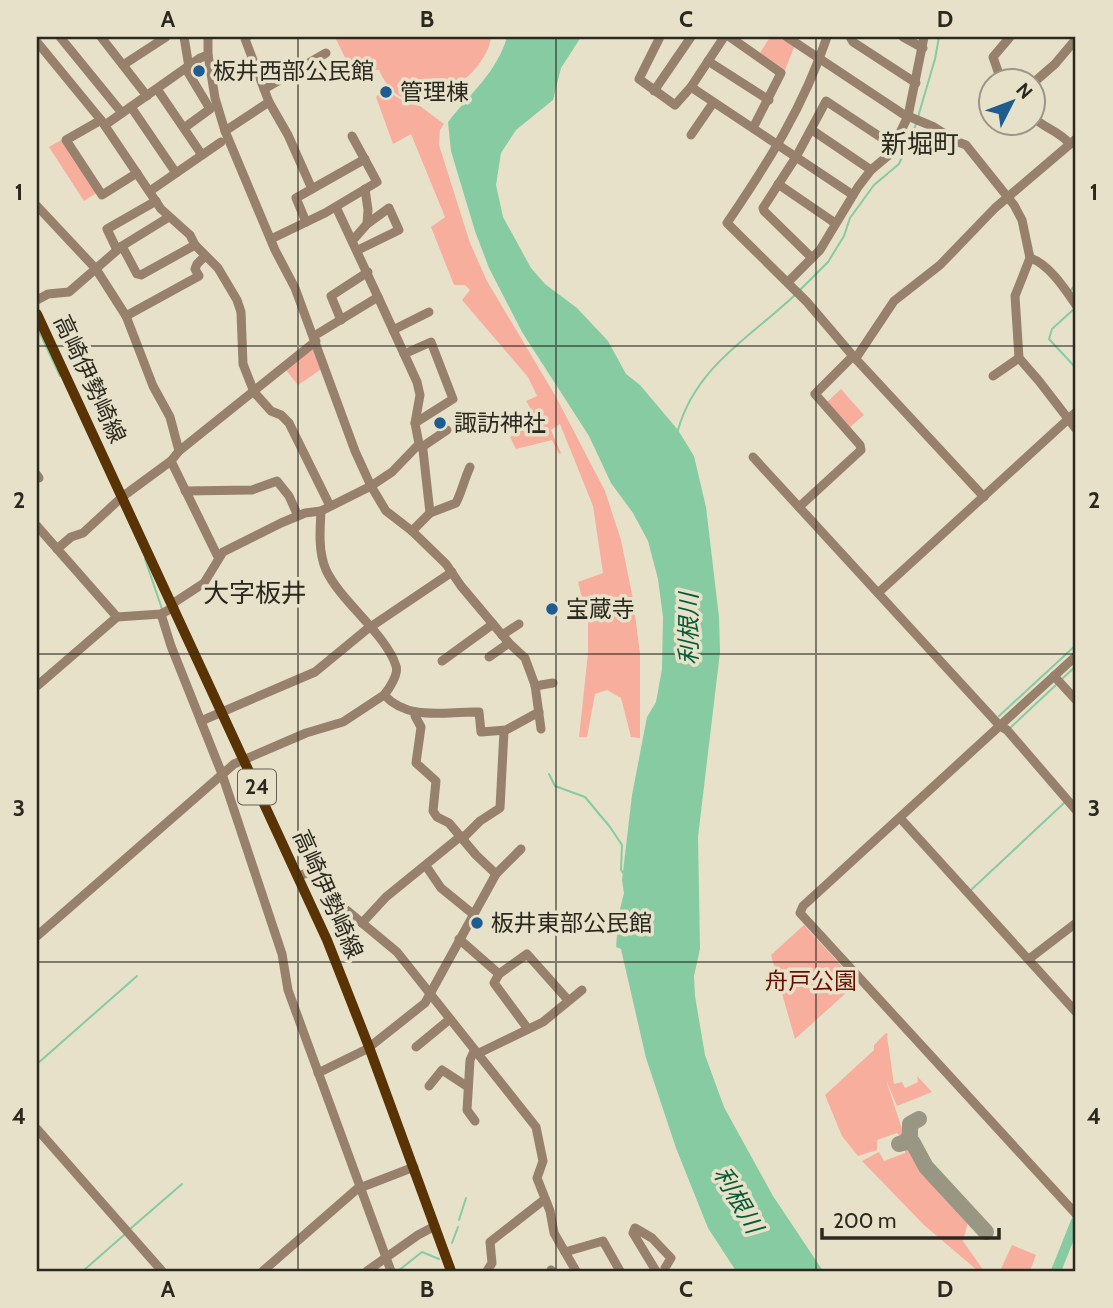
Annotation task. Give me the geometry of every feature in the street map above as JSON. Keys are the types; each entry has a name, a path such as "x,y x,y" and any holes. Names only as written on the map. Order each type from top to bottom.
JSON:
{"main road":[{"name":"高崎伊勢崎線","path":"37,314 299,876 369,1047 451,1271"}],"street":[{"path":"60,37 122,113"},
{"path":"101,37 147,96"},
{"path":"123,65 166,37"},
{"path":"184,37 187,68 210,109 184,128"},
{"path":"208,37 215,98 225,131 315,339 355,451 371,486 386,511 412,531 452,572 502,635 525,658 535,686 541,729"},
{"path":"247,37 244,39 269,102 288,135 312,188"},
{"path":"660,37 639,77 640,81 676,105 724,37"},
{"path":"654,91 691,37"},
{"path":"730,37 781,71 753,128"},
{"path":"827,37 796,115 779,146 727,223 806,301 984,498"},
{"path":"850,37 853,42 916,83"},
{"path":"903,37 923,48"},
{"path":"790,285 822,246 871,170 888,157 914,119 916,83 924,37"},
{"path":"996,66 993,57 1010,37"},
{"path":"792,38 914,119 968,147 1008,197 1020,215 1030,258 1015,296 1019,358 1076,429"},
{"path":"1046,72 1076,39"},
{"path":"37,42 103,122 156,201 218,268 237,300 241,312 243,364 254,392 271,411 281,415 289,423 326,508 320,545 325,568 331,580 370,627 398,669 384,695 344,722 306,733 234,764 37,936"},
{"path":"264,89 326,53"},
{"path":"137,173 102,195 66,140 122,113 208,55"},
{"path":"708,61 769,100"},
{"path":"691,87 853,195"},
{"path":"157,89 202,155"},
{"path":"812,258 762,210 812,130 826,101 894,146"},
{"path":"225,131 269,102"},
{"path":"691,135 713,103"},
{"path":"131,107 176,173"},
{"path":"799,507 862,450 815,394 854,357 887,308 908,288 940,265 1008,197 1073,142 1046,126"},
{"path":"812,130 871,170"},
{"path":"271,239 377,182 352,136"},
{"path":"150,191 221,142"},
{"path":"306,222 296,198 365,159"},
{"path":"778,184 835,223"},
{"path":"365,189 367,224"},
{"path":"156,201 107,229 137,274 141,275 195,245"},
{"path":"37,206 96,269 126,316 153,386 170,417 179,451"},
{"path":"336,206 417,382 420,396 415,423 430,513"},
{"path":"353,240 367,224 389,208 399,230 358,250"},
{"path":"37,300 48,294 69,292 119,248 169,217"},
{"path":"126,316 199,276 195,269 205,256"},
{"path":"1030,258 1034,258 1054,276 1076,305"},
{"path":"341,320 331,296 368,272"},
{"path":"57,549 71,537 83,533 122,497 172,461 179,451 254,392 315,339 378,297"},
{"path":"393,330 429,312"},
{"path":"404,354 431,342 453,399 415,423"},
{"path":"993,376 1019,358"},
{"path":"878,593 1076,412"},
{"path":"37,686 117,617 161,614 204,583 218,557 230,548 371,486 392,472 420,445 447,430"},
{"path":"753,457 999,726 1007,730 1076,810"},
{"path":"172,461 218,557"},
{"path":"412,531 430,513 456,503 462,491 460,486 470,467"},
{"path":"185,491 252,490 277,481 289,496 298,516"},
{"path":"37,526 117,617"},
{"path":"201,721 315,672 370,627 452,572"},
{"path":"161,614 222,774 282,954 288,990 391,1271"},
{"path":"442,661 493,624"},
{"path":"502,635 519,624"},
{"path":"489,657 509,643"},
{"path":"1071,1210 800,913 803,906 1076,656"},
{"path":"1054,676 1076,701"},
{"path":"535,686 552,683"},
{"path":"384,695 394,706 416,713 479,712 481,732 504,730 539,712"},
{"path":"416,713 421,727 416,763 436,781 433,811 437,817 449,823 475,855 496,874"},
{"path":"362,923 386,897 502,805 504,730"},
{"path":"900,818 1074,1006"},
{"path":"318,1073 369,1047 425,1003 496,874 521,849"},
{"path":"426,866 441,888 473,914"},
{"path":"299,876 319,868 341,905 397,952 538,1130 543,1161 537,1178 554,1233 576,1271"},
{"path":"1029,959 1076,923"},
{"path":"459,939 499,974"},
{"path":"528,1028 494,983 499,974 527,954 568,1000"},
{"path":"475,1121 467,1110 470,1060 476,1053 543,1022 582,990"},
{"path":"416,1047 450,1019"},
{"path":"429,1086 442,1070 468,1087"},
{"path":"37,1129 162,1271"},
{"path":"263,1271 360,1187 414,1167"},
{"path":"487,1271 492,1263 490,1242 545,1199"},
{"path":"367,1271 435,1226"},
{"path":"565,1252 603,1241 621,1271"}],"green space":[{"path":"335,37 491,37 484,56 470,75 457,83 438,85 427,92 425,102 417,102 396,94 379,70 351,70"},
{"path":"770,37 782,37 795,45 785,70 760,53"},
{"path":"380,93 385,97 392,94 405,102 420,106 444,124 440,130 439,145 470,243 487,281 556,397 605,491 621,540 633,599 640,653 640,738 631,737 621,698 607,690 595,694 587,737 579,737 588,653 588,622 578,582 603,573 593,506 560,424 551,430 561,453 559,454 552,440 516,449 510,437 538,421 526,401 537,396 528,377 462,300 470,290 465,285 454,285 431,227 445,217 411,134 393,144 376,97"},
{"path":"63,139 98,192 84,201 49,147"},
{"path":"312,346 323,368 298,385 285,369"},
{"path":"841,389 864,415 850,427 827,402"},
{"name":"舟戸公園","path":"804,925 857,983 795,1039 771,955"},
{"path":"886,1033 894,1084 902,1082 905,1088 918,1082 917,1076 932,1092 897,1106 886,1080 904,1135 901,1137 897,1133 877,1140 877,1150 858,1156 842,1136 825,1095 874,1050 874,1045"},
{"path":"908,1146 917,1165 968,1222 963,1241 984,1271 978,1271 924,1225 862,1161 879,1152 884,1161 905,1153"},
{"path":"1012,1245 1036,1255 1030,1271 1000,1271"}],"water":[{"name":"利根川","path":"507,37 581,37 561,68 553,100 516,130 501,153 496,185 503,217 531,268 545,284 577,308 608,341 626,374 640,385 678,430 694,456 706,507 719,617 720,652 698,837 700,949 694,976 695,996 705,1055 724,1107 773,1196 823,1271 736,1271 708,1228 676,1148 646,1058 621,949 616,947 624,893 622,880 632,795 647,717 656,702 662,669 663,617 658,579 648,541 633,513 611,483 589,436 522,332 489,268 451,151 448,122 490,72"}],"waterway":[{"path":"918,117 939,37"},
{"path":"800,290 828,262 844,236 850,218 874,185 899,164 917,122"},
{"path":"1070,291 1076,284"},
{"path":"678,430 686,408 711,370 796,294"},
{"path":"1074,309 1052,329 1049,339 1076,368"},
{"path":"37,327 60,376"},
{"path":"145,559 162,609"},
{"path":"999,716 1076,645"},
{"path":"1063,678 1076,666"},
{"path":"1010,728 1057,684"},
{"path":"549,774 555,786 585,797 610,827 622,845 621,870 624,874"},
{"path":"971,890 1064,803"},
{"path":"37,1064 137,976"},
{"path":"130,1229 182,1184"},
{"path":"459,1220 466,1198"},
{"path":"1056,1271 1076,1221"},
{"path":"452,1243 458,1227"},
{"path":"83,1271 124,1235"},
{"path":"398,1271 422,1252 439,1259"}],"taxiway":[{"path":"906,1142 910,1135 910,1124 919,1119"},
{"path":"899,1144 913,1143 926,1167 986,1232"}],"place":[{"name":"板井西部公民館","path":"199,71"},
{"name":"管理棟","path":"386,92"},
{"name":"諏訪神社","path":"440,423"},
{"name":"宝蔵寺","path":"552,609"},
{"name":"板井東部公民館","path":"477,923"}],"district":[{"name":"新堀町","path":"920,144"},
{"name":"大字板井","path":"255,593"}]}
